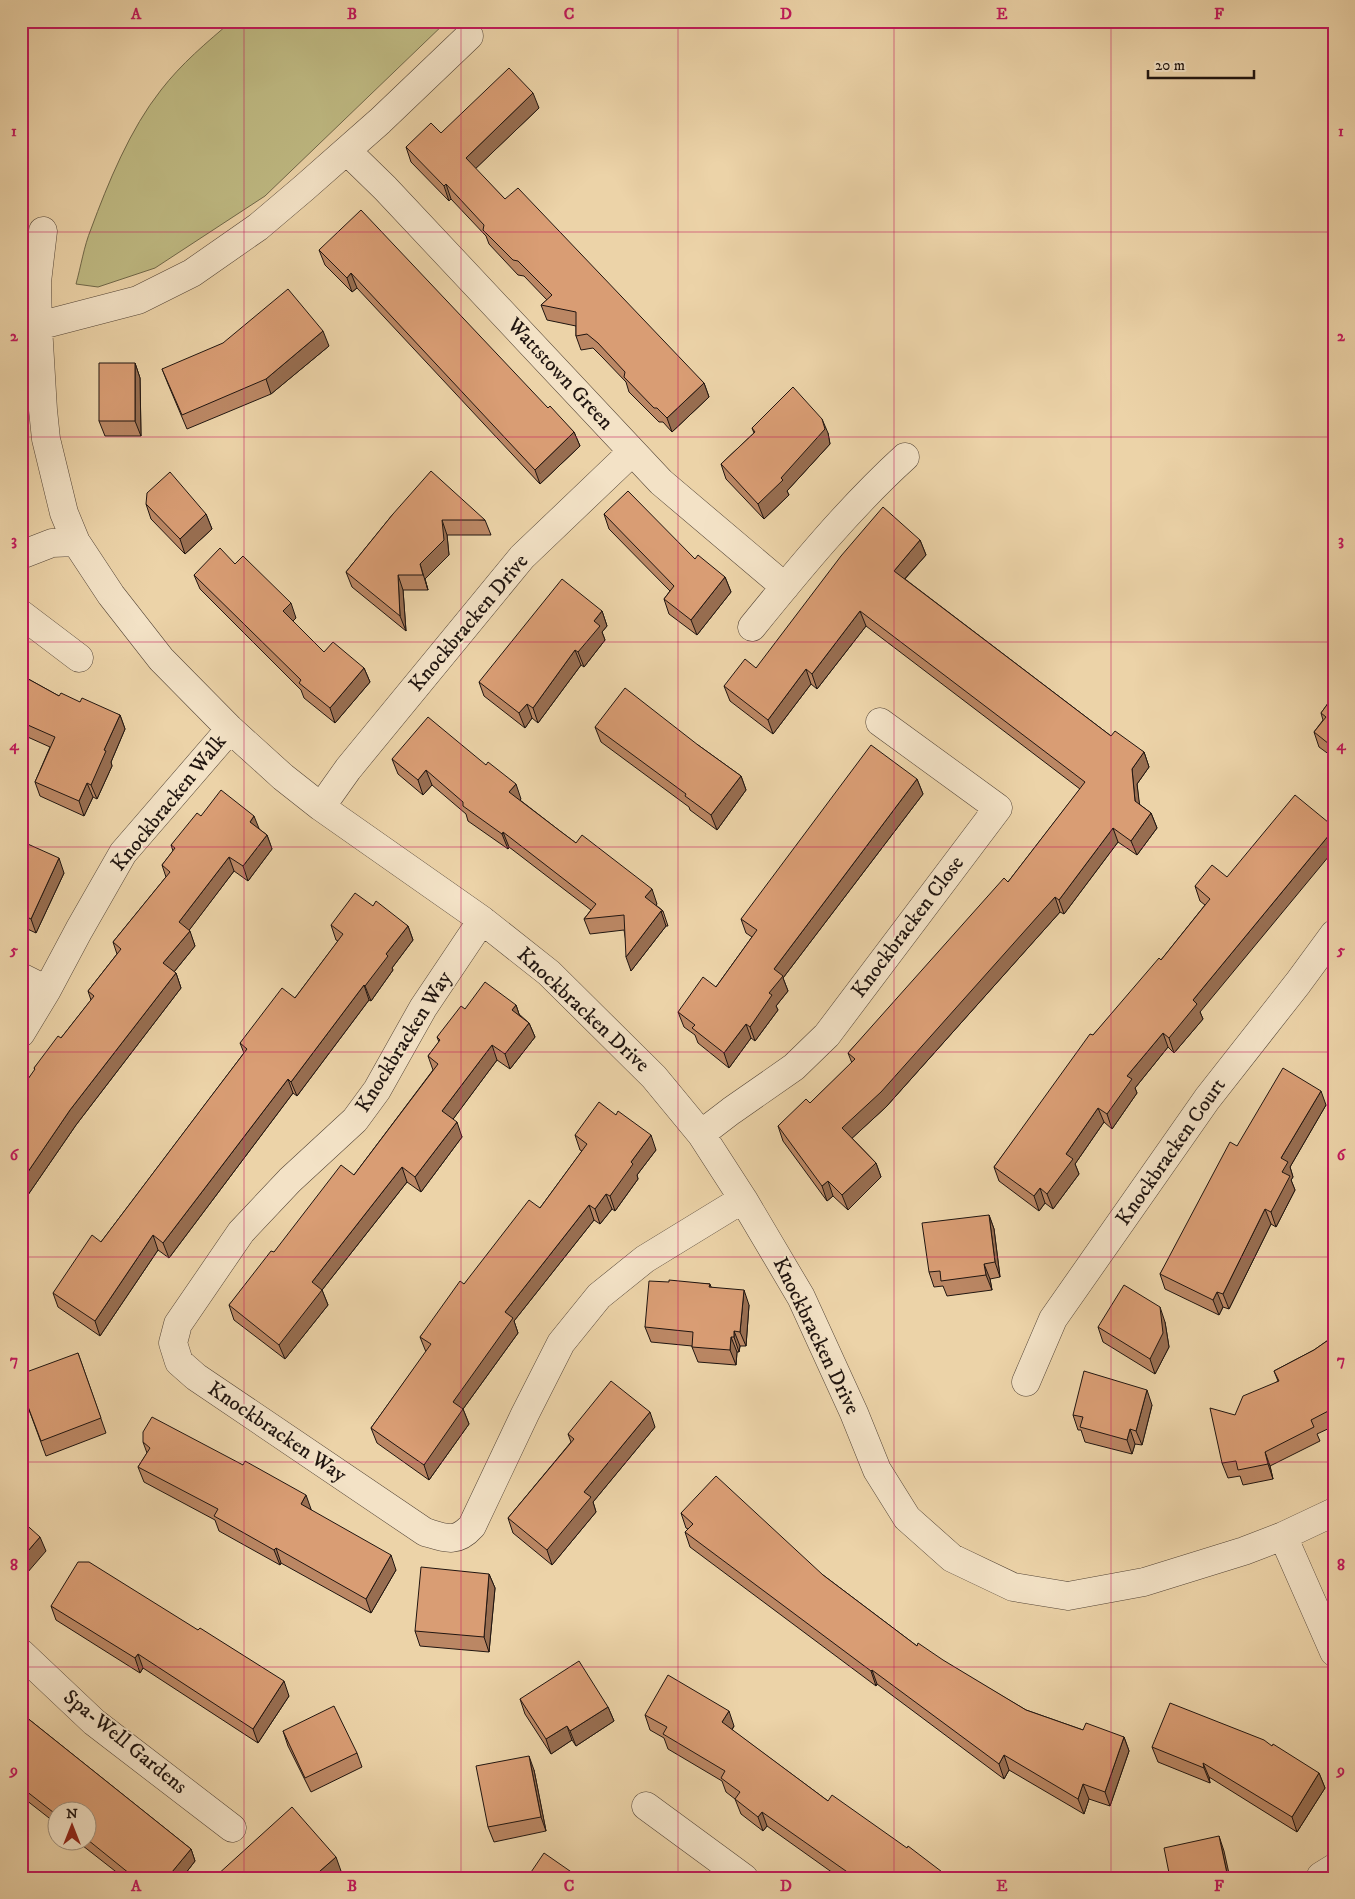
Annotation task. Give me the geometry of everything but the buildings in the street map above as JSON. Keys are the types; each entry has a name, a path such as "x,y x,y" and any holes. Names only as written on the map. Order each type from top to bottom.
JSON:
{"street":[{"path":"38,326 138,300 192,273 258,227 347,150 469,36"},
{"name":"Wattstown Green","path":"347,150 661,482 785,586"},
{"name":"Knockbracken Drive","path":"43,232 37,282 38,326 32,412 46,439 64,513 76,542 112,595 161,659 230,729 283,777 321,807 482,920 549,973 654,1077 701,1134 743,1199 801,1297 854,1413 877,1470 906,1518 952,1558 1013,1587 1068,1596 1144,1582 1244,1551 1283,1536"},
{"name":"Knockbracken Drive","path":"321,807 348,769 522,557 632,452"},
{"path":"752,627 785,586 879,481 905,457"},
{"path":"21,555 52,543 76,542"},
{"path":"21,614 79,658"},
{"name":"Knockbracken Close","path":"701,1134 794,1067 827,1036 998,808 880,722"},
{"name":"Knockbracken Walk","path":"21,1033 48,990 79,930 123,853 230,729"},
{"name":"Knockbracken Way","path":"482,920 423,1008 377,1090 355,1120 290,1180 236,1240 178,1324 173,1343 178,1362 196,1377 425,1532 449,1539 464,1535 472,1526 561,1343 599,1296 645,1259 743,1199"},
{"name":"Knockbracken Court","path":"1026,1382 1053,1319 1207,1099 1298,984 1334,934"},
{"path":"21,977 48,990"},
{"path":"1334,1512 1283,1536 1334,1652"},
{"name":"Spa-Well Gardens","path":"21,1653 94,1722 232,1828"},
{"path":"646,1806 744,1878"}],"shaded area":[{"path":"232,21 447,21 265,196 155,268 98,287 76,284 86,242 112,175 139,122 177,71"}]}
